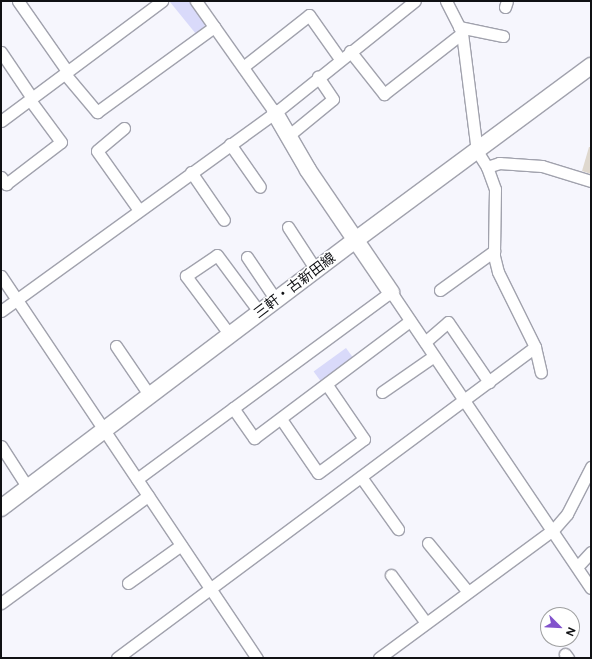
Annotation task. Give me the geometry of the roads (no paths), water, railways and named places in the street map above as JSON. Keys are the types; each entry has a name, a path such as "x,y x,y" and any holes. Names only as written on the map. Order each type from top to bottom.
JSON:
{"street":[{"path":"18,1 66,73 97,112 214,26"},
{"path":"1,122 162,1"},
{"path":"196,1 275,113 288,136 410,321 466,400 578,566 591,588"},
{"path":"1,311 191,172 275,113 318,77 415,1"},
{"path":"446,1 461,30 477,151 487,167 495,189 494,251 498,272 535,347 541,372"},
{"path":"244,67 309,15 340,60"},
{"path":"350,52 384,94 461,30 503,36"},
{"path":"1,52 61,142 6,184 1,177"},
{"name":"三軒・古新田線","path":"3,503 28,488 357,239 591,66"},
{"path":"288,136 333,99 318,77"},
{"path":"124,128 97,151 139,210"},
{"path":"230,144 260,187"},
{"path":"487,167 499,163 542,166 591,180"},
{"path":"191,172 224,220"},
{"path":"288,227 316,270"},
{"path":"440,290 494,251"},
{"path":"230,335 186,276 218,255 260,313"},
{"path":"247,257 276,300"},
{"path":"1,276 257,658"},
{"path":"137,479 391,292"},
{"path":"233,408 254,438 327,385 410,321"},
{"path":"425,342 448,322 489,382"},
{"path":"116,346 150,396"},
{"path":"117,658 466,400 535,347"},
{"path":"382,392 434,356"},
{"path":"281,418 318,473 364,439 327,385"},
{"path":"1,446 28,488"},
{"path":"379,658 554,530 567,514 587,484 591,467"},
{"path":"361,477 398,529"},
{"path":"1,603 148,496"},
{"path":"428,543 468,592"},
{"path":"128,582 181,545"},
{"path":"578,566 591,552"},
{"path":"391,575 426,623"}]}
